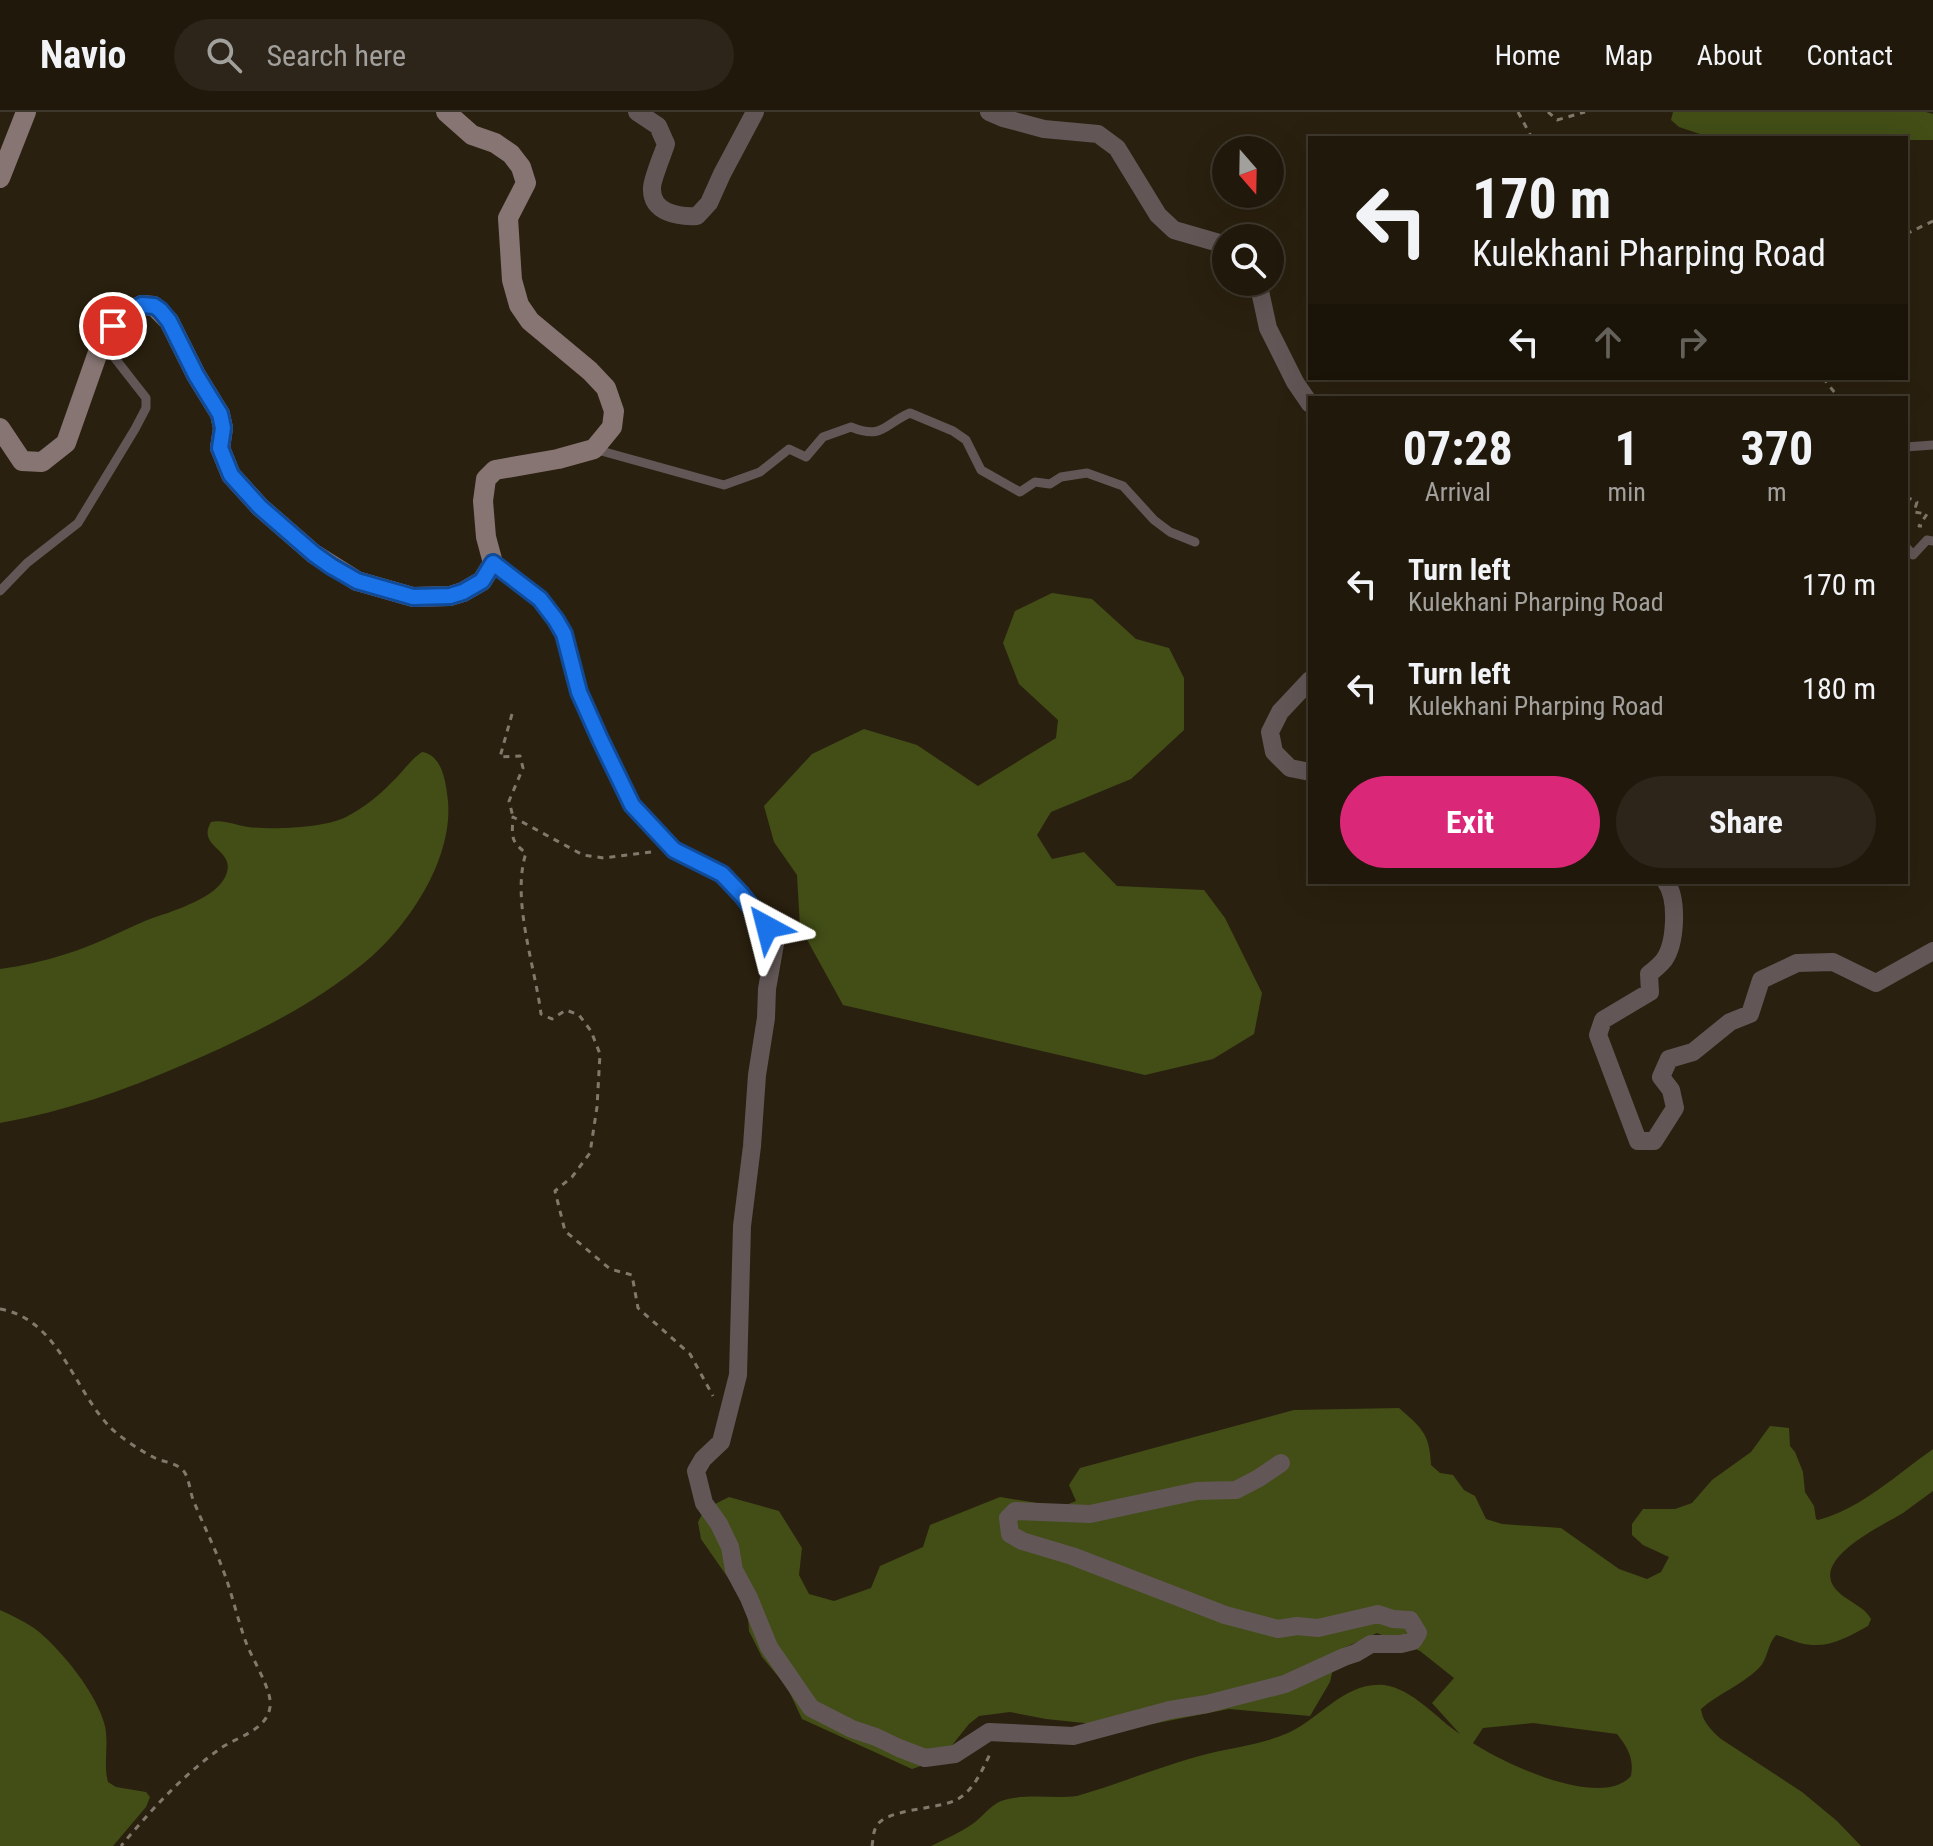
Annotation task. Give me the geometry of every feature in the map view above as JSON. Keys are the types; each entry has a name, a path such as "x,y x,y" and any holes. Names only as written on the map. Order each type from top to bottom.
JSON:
{"main road":[{"path":"0,178 26,112"},
{"path":"0,428 22,461 42,462 66,443 102,341 128,312 142,305 154,306 169,321 220,414 223,428 220,448 231,475 260,507 314,554 357,581 413,597 450,596 482,581 493,563 486,537 483,501 486,479 495,470 594,449 612,427 614,411 606,388 530,321 519,305 512,280 508,218 526,183 521,167 511,154 495,143 472,135 446,112"}],"street":[{"path":"637,112 658,126 666,144 651,189 656,201 668,214 684,217 697,216 709,203 755,112"},
{"path":"989,112 1044,129 1098,134 1117,148 1158,215 1174,230 1212,241"},
{"path":"1261,296 1268,328 1308,401"},
{"path":"493,563 540,599 556,620 564,634 579,692 632,805 674,850 722,874 767,927 775,944 767,989 742,1226 738,1375 721,1442 703,1459 696,1471 704,1503 730,1547 734,1570 769,1647 811,1708 852,1729 925,1758 955,1754 989,1732 1073,1736 1170,1710 1207,1704 1285,1684 1371,1644 1413,1641 1418,1633 1410,1620 1378,1614 1318,1628 1297,1626 1278,1629 1225,1615 1010,1534 1008,1518 1015,1511 1090,1514 1197,1491 1236,1490 1281,1463"},
{"path":"1308,682 1280,712 1270,732 1274,752 1290,768 1308,772"},
{"path":"1667,884 1674,904 1673,934 1665,959 1649,974 1650,992 1603,1020 1598,1035 1638,1141 1654,1141 1675,1108 1671,1090 1661,1077 1669,1059 1693,1052 1730,1022 1750,1014 1761,980 1797,963 1833,962 1876,983 1933,951"}],"lane":[{"path":"0,591 27,563 78,523 146,408 146,398 102,341"},
{"path":"594,449 724,485 760,472 789,449 806,457 823,437 851,427 866,433 884,430 896,419 910,413 953,431 966,440 981,470 1020,492 1035,482 1050,484 1061,477 1087,473 1123,486 1154,520 1170,532 1195,542"},
{"path":"1908,447 1933,445"},
{"path":"1908,549 1913,555 1930,540"}],"path":[{"path":"1518,112 1531,136"},
{"path":"1548,112 1557,120 1585,112"},
{"path":"1908,233 1933,221"},
{"path":"1825,380 1837,396"},
{"path":"1908,498 1917,502 1914,512 1927,514 1919,526 1930,526 1930,540"},
{"path":"512,714 500,757 520,756 523,768 509,801 513,817 512,837 526,853 521,869 524,919 541,1014 552,1019 566,1010 579,1015 591,1031 600,1054 590,1153 572,1177 555,1191 565,1231 610,1269 632,1275 638,1308 690,1354 726,1421"},
{"path":"513,817 567,848 593,857 674,850"},
{"path":"0,1309 25,1317 42,1331 90,1403 111,1428 150,1455 176,1464 186,1475 270,1700 268,1715 262,1723 223,1747 189,1774 121,1846"},
{"path":"872,1846 876,1826 887,1817 941,1806 961,1798 981,1773 1002,1731"}],"green space":[{"path":"1673,112 1926,112 1933,114 1933,140 1908,140 1908,136 1706,136 1679,127 1671,120"},
{"path":"1052,593 1092,599 1136,639 1169,648 1184,678 1184,730 1131,779 1051,812 1037,835 1052,859 1084,852 1117,886 1204,890 1225,918 1262,993 1254,1034 1213,1059 1145,1075 843,1005 800,927 797,875 774,842 764,806 812,754 864,729 917,745 978,786 1056,738 1058,720 1019,684 1003,643 1015,611"},
{"path":"422,752 435,759 444,779 448,823 443,846 435,869 411,911 364,963 300,1007 209,1054 94,1099 0,1123 0,969 76,951 209,894 221,883 228,869 227,861 209,838 211,822 271,828 312,826 336,821 376,797"},
{"path":"1399,1408 1423,1432 1429,1446 1431,1465 1440,1473 1453,1475 1464,1490 1475,1496 1486,1519 1502,1524 1561,1528 1619,1569 1647,1579 1661,1572 1669,1557 1643,1545 1632,1535 1632,1524 1643,1509 1675,1509 1692,1503 1712,1480 1751,1452 1770,1426 1789,1428 1790,1446 1803,1472 1805,1492 1818,1520 1863,1499 1933,1449 1933,1491 1854,1543 1833,1564 1830,1576 1834,1587 1868,1614 1871,1619 1868,1626 1836,1642 1819,1645 1776,1635 1759,1668 1701,1709 1705,1722 1721,1739 1802,1792 1861,1846 931,1846 971,1825 1001,1801 1019,1797 1077,1796 1194,1757 1269,1740 1299,1727 1345,1695 1370,1685 1384,1685 1405,1692 1460,1734 1432,1703 1454,1678 1420,1651 1377,1633 1337,1651 1330,1682 1310,1716 1229,1709 1132,1728 1010,1712 979,1716 941,1759 912,1769 802,1719 787,1687 762,1657 749,1631 747,1605 701,1539 698,1522 705,1509 729,1497 779,1511 802,1548 799,1575 809,1594 834,1601 871,1588 880,1566 923,1547 930,1525 1000,1497 1061,1507 1076,1501 1069,1485 1080,1468 1294,1410","holes":["1533,1723 1617,1734 1629,1754 1631,1776 1617,1785 1598,1788 1552,1780 1473,1743 1483,1728"]},
{"path":"0,1610 38,1631 58,1650 87,1687 105,1726 108,1782 116,1787 146,1792 150,1797 146,1807 113,1846 0,1846"}],"route":[{"path":"113,326 128,312 142,305 160,310 220,414 223,428 220,448 231,475 260,507 331,566 357,581 413,597 450,596 463,592 482,581 493,563 540,599 564,634 579,692 632,805 674,850 722,874 767,927"}]}
